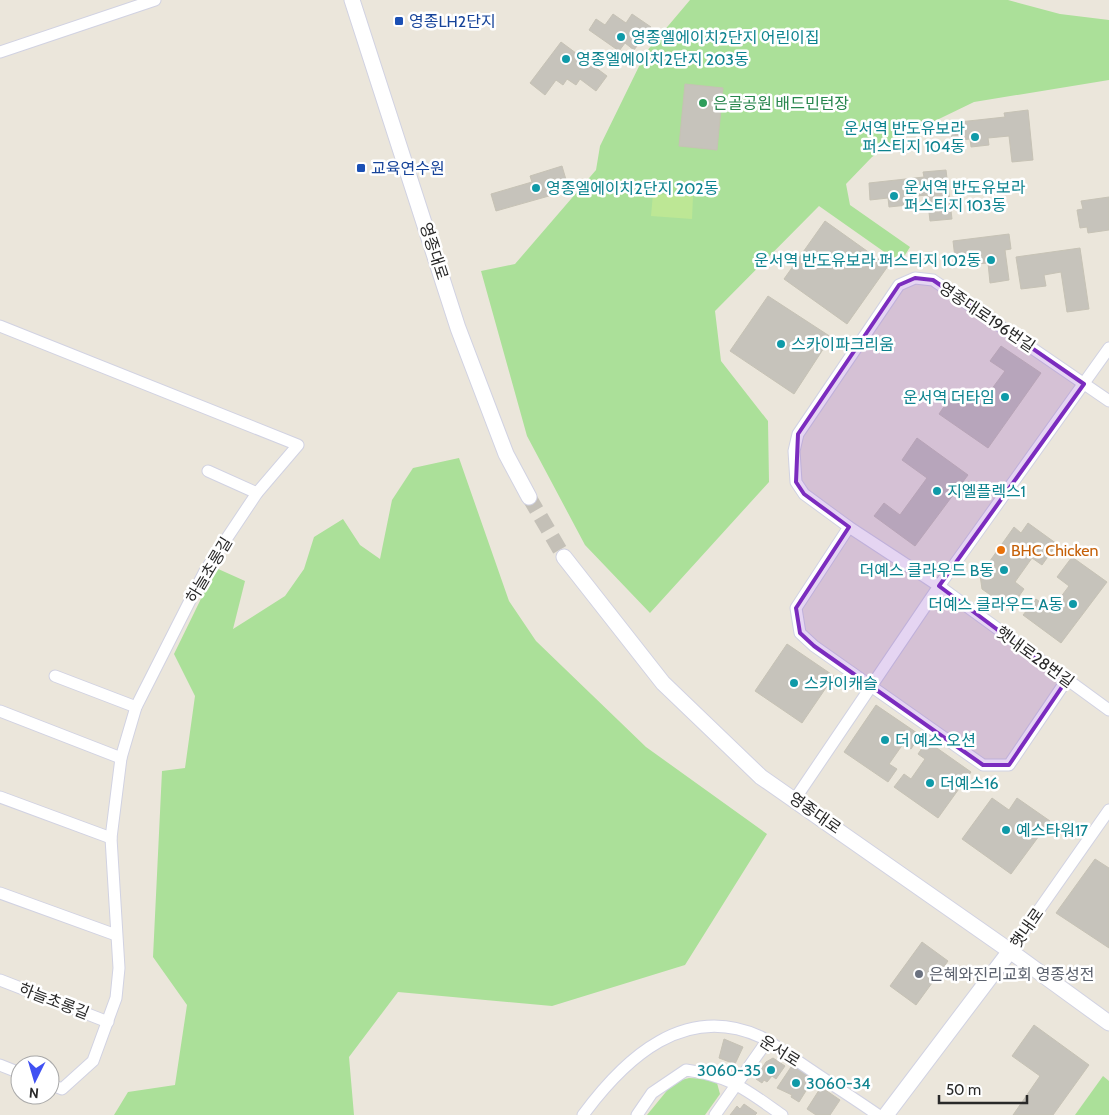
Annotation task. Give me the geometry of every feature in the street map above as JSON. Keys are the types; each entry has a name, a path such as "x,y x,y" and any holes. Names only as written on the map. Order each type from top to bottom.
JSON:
{"main road":[{"name":"영종대로","path":"352,0 458,328 506,454 529,497"},
{"name":"영종대로","path":"564,557 662,683 761,778 795,799 1109,1023"},
{"name":"햇내로","path":"886,1115 1010,951"}],"street":[{"path":"0,52 155,0"},
{"name":"영종대로196번길","path":"938,586 849,527 804,494 796,482 794,451 798,434 899,284 914,278 933,280 1109,401"},
{"name":"하늘초롱길","path":"0,326 298,446 257,493 205,571 136,707 121,758 111,838 119,968 116,998 93,1061 62,1089 60,1088"},
{"path":"795,799 938,586 1109,348"},
{"path":"208,470 257,493"},
{"path":"849,527 796,608 800,633 814,646 870,686 983,766 996,767 1009,764 1066,681"},
{"name":"햇내로28번길","path":"938,586 1066,681 1109,710"},
{"path":"55,676 136,707"},
{"path":"0,711 121,758"},
{"path":"0,797 111,838"},
{"name":"햇내로","path":"1010,951 1109,810"},
{"path":"0,893 116,935"},
{"name":"하늘초롱길","path":"0,980 108,1022"},
{"name":"운서로","path":"584,1115 605,1086 656,1042 695,1027 729,1028 767,1041 878,1115"},
{"path":"715,1115 767,1041"},
{"path":"637,1115 652,1093 686,1070 713,1074 737,1084 782,1115"}],"highlighted area":[{"path":"915,278 933,280 1084,384 939,586 1066,681 1009,765 983,765 814,646 800,633 796,608 849,527 804,494 796,482 798,434 899,285"}],"green space":[{"path":"690,0 1008,0 1060,14 1109,20 1109,80 974,102 910,133 872,157 846,184 850,205 910,247 900,263 819,206 715,311 721,361 768,421 769,482 650,613 585,545 527,436 481,271 515,264 596,170 600,146 646,52"},
{"path":"653,194 693,196 692,219 651,216"},
{"path":"459,458 509,601 536,641 646,747 767,834 685,965 552,1006 398,992 349,1057 354,1115 114,1115 128,1092 175,1085 187,1005 153,957 162,771 185,768 195,696 174,654 216,568 245,581 233,629 285,596 304,569 314,537 343,519 360,545 380,559 392,500 413,468"},
{"path":"1103,1076 1109,1081 1109,1115 1075,1115"},
{"path":"689,1078 707,1079 717,1083 720,1094 705,1115 647,1115 674,1082"}],"building":[{"name":"영종엘에이치2단지 어린이집","path":"613,14 626,23 632,14 651,27 634,50 625,43 619,51 589,30 596,19 605,25"},
{"name":"영종엘에이치2단지 203동","path":"561,42 607,76 596,91 580,79 576,85 567,79 563,85 556,80 545,95 530,83"},
{"name":"은골공원 배드민턴장","path":"685,84 723,88 717,150 679,146"},
{"name":"운서역 반도유보라 퍼스티지 104동","path":"1028,110 1033,160 1012,162 1009,136 988,138 989,145 971,147 970,139 952,141 950,123 1005,117 1004,113"},
{"name":"영종엘에이치2단지 202동","path":"562,166 567,183 561,185 563,192 496,211 491,194 532,182 530,176"},
{"name":"운서역 반도유보라 퍼스티지 103동","path":"946,170 952,219 930,221 927,195 907,197 908,205 889,207 888,198 870,200 869,183 924,177 923,172"},
{"path":"1109,197 1109,230 1088,233 1087,227 1080,228 1077,210 1083,209 1081,201"},
{"path":"825,221 888,266 847,324 784,279"},
{"name":"운서역 반도유보라 퍼스티지 102동","path":"1009,234 1011,249 1005,250 1009,280 990,283 988,263 976,264 975,255 955,258 953,241"},
{"path":"1080,248 1089,309 1067,312 1061,272 1044,275 1046,286 1021,289 1016,257"},
{"name":"스카이파크리움","path":"768,296 831,337 794,394 730,351"},
{"name":"운서역 더타임","path":"1001,346 1041,373 988,448 939,414 956,389 980,405 1005,371 990,361"},
{"name":"지엘플렉스1","path":"917,438 968,475 915,546 874,516 884,503 900,515 927,478 902,460"},
{"name":"더예스 클라우드 B동","path":"1028,523 1057,544 1042,565 1032,558 1015,582 1024,589 1010,609 982,589 980,575 1014,527 1021,533"},
{"name":"더예스 클라우드 A동","path":"1072,557 1107,582 1061,643 1023,615 1036,599 1051,610 1069,586 1057,577"},
{"name":"스카이캐슬","path":"787,644 834,676 802,723 755,691"},
{"name":"더 예스 오션","path":"876,705 920,735 911,749 903,744 889,764 897,769 888,782 844,752"},
{"name":"더예스16","path":"927,741 971,772 938,818 894,787 904,774 911,779 925,759 918,754"},
{"name":"예스타워17","path":"992,798 1009,810 1017,798 1050,821 1011,874 962,839"},
{"path":"1095,859 1109,868 1109,948 1056,913"},
{"name":"은혜와진리교회 영종성전","path":"922,942 948,961 916,1005 890,986"},
{"path":"1034,1025 1089,1065 1053,1115 1013,1115 1040,1076 1012,1056"},
{"path":"724,1039 743,1047 735,1064 719,1058"},
{"name":"3060-35","path":"773,1058 785,1066 776,1079 772,1076 767,1082 764,1080 762,1083 756,1079 758,1074 766,1062"},
{"name":"3060-34","path":"793,1064 814,1078 799,1102 791,1097 792,1095 777,1088"},
{"path":"821,1087 840,1100 830,1115 816,1115 807,1109"},
{"path":"744,1104 757,1113 755,1115 730,1115 737,1106 740,1109"}],"tunnel":[{"path":"529,497 564,557"}],"place":[{"name":"영종LH2단지","path":"399,21"},
{"name":"영종엘에이치2단지 어린이집","path":"621,37"},
{"name":"영종엘에이치2단지 203동","path":"566,59"},
{"name":"은골공원 배드민턴장","path":"703,103"},
{"name":"운서역 반도유보라 퍼스티지 104동","path":"975,137"},
{"name":"교육연수원","path":"361,168"},
{"name":"영종엘에이치2단지 202동","path":"536,188"},
{"name":"운서역 반도유보라 퍼스티지 103동","path":"894,196"},
{"name":"운서역 반도유보라 퍼스티지 102동","path":"991,260"},
{"name":"스카이파크리움","path":"781,344"},
{"name":"운서역 더타임","path":"1005,397"},
{"name":"지엘플렉스1","path":"937,491"},
{"name":"BHC Chicken","path":"1001,550"},
{"name":"더예스 클라우드 B동","path":"1004,570"},
{"name":"더예스 클라우드 A동","path":"1073,604"},
{"name":"스카이캐슬","path":"794,683"},
{"name":"더 예스 오션","path":"885,740"},
{"name":"더예스16","path":"930,783"},
{"name":"예스타워17","path":"1006,830"},
{"name":"은혜와진리교회 영종성전","path":"919,974"},
{"name":"3060-35","path":"771,1070"},
{"name":"3060-34","path":"796,1083"}]}
